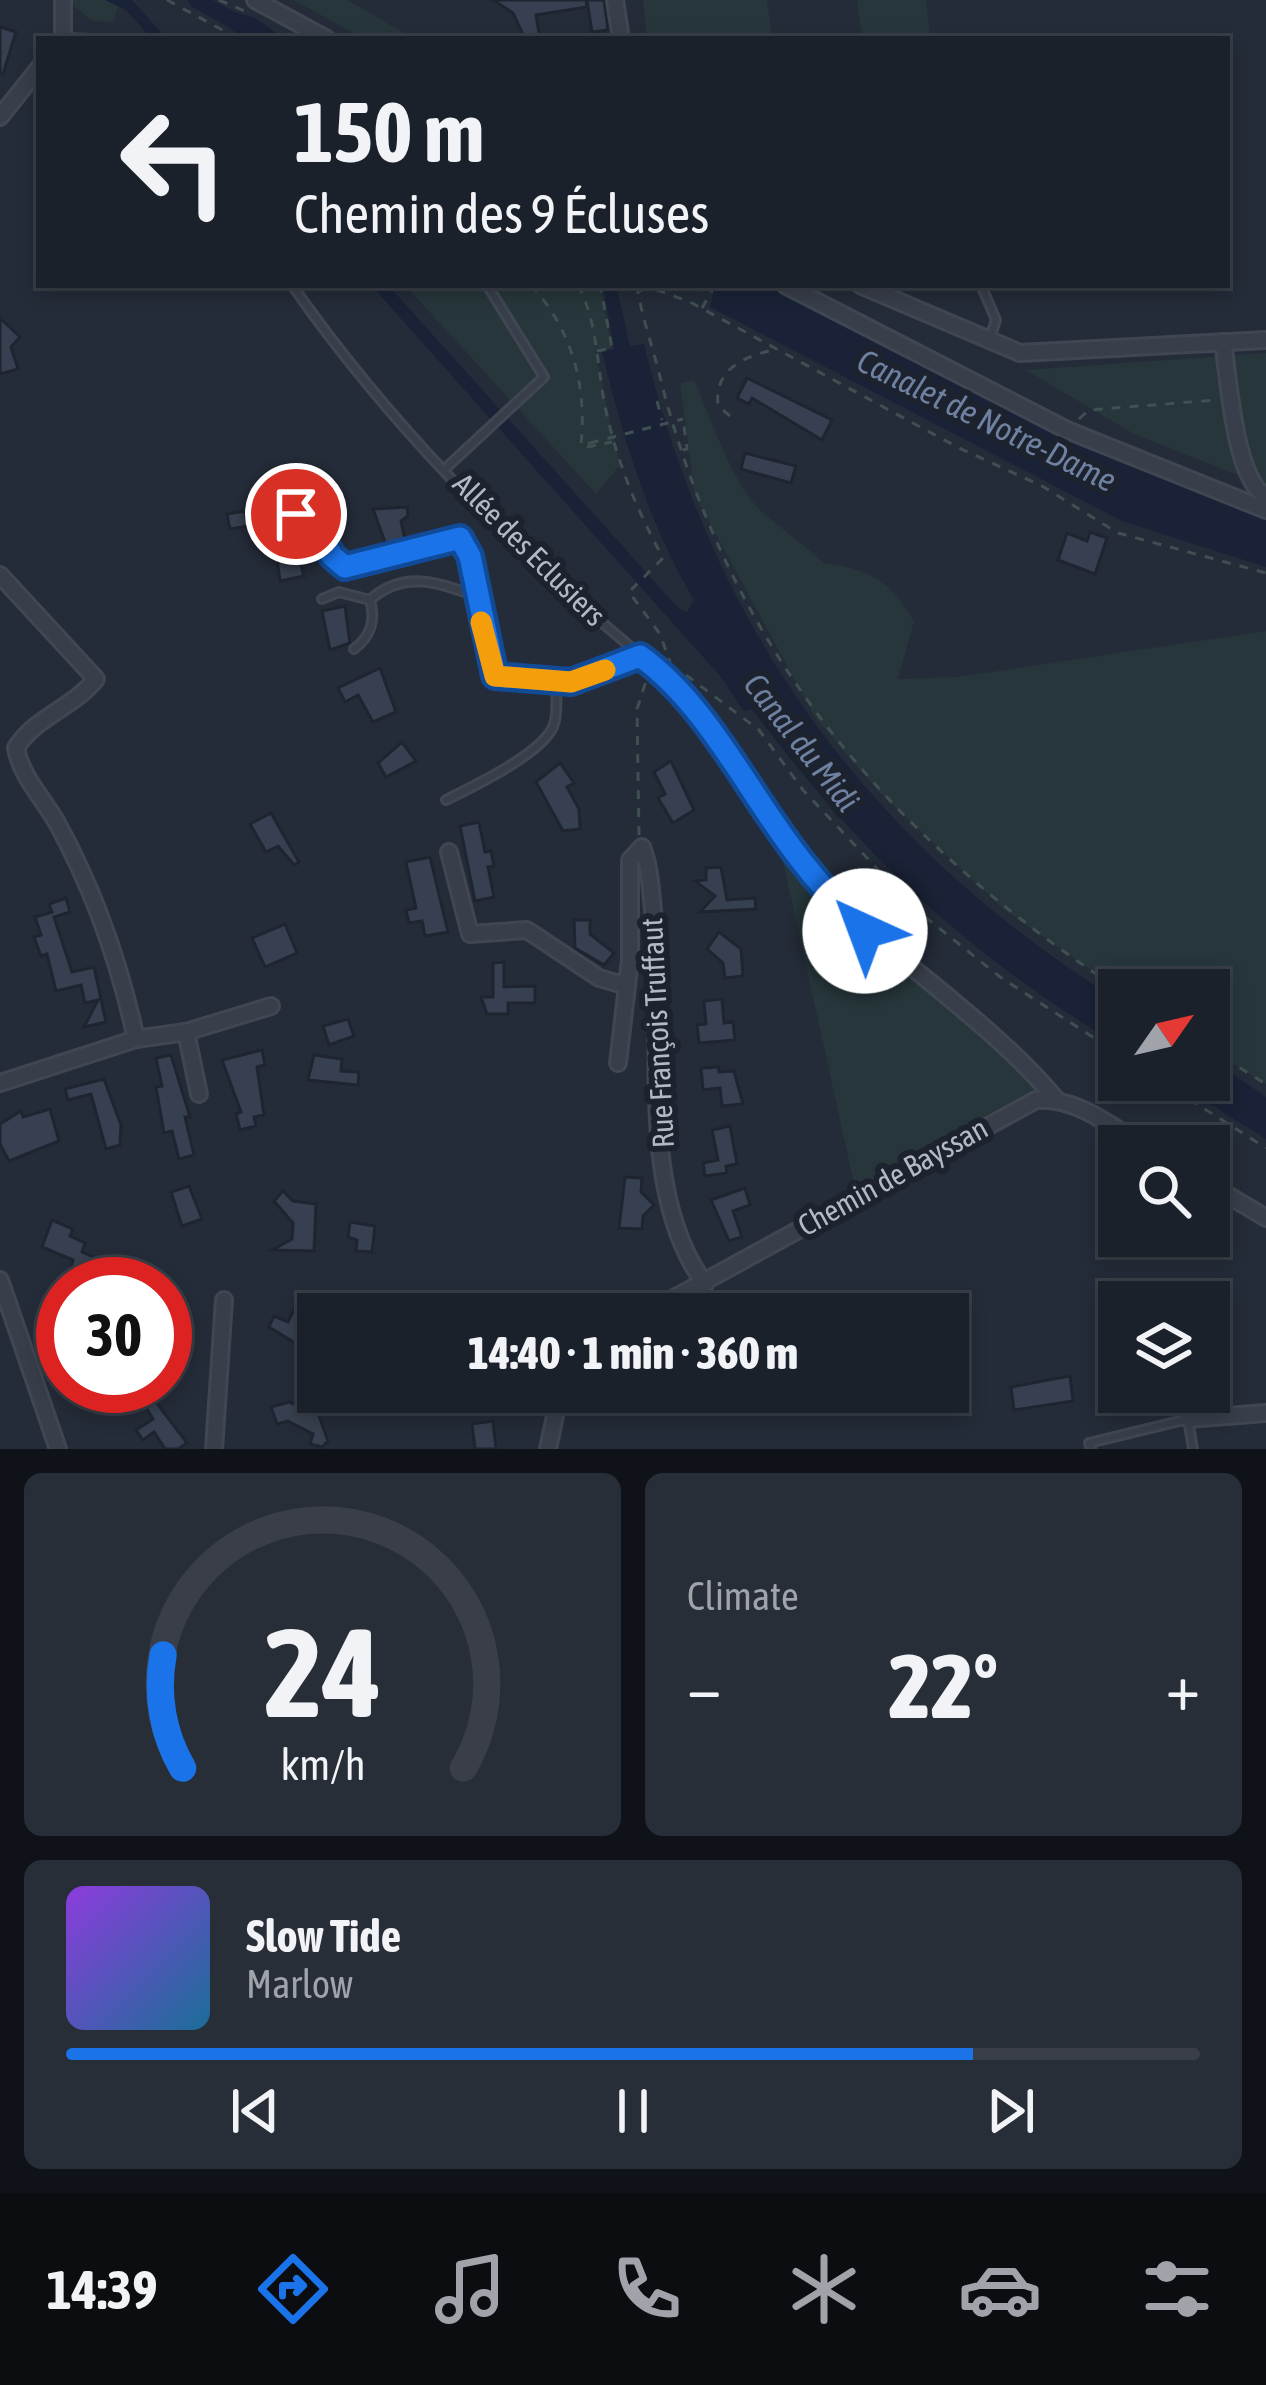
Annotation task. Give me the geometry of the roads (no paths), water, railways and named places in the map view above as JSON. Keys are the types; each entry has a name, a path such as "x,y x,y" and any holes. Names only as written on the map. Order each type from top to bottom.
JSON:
{"street":[{"path":"63,0 63,36"},
{"path":"615,0 621,36"},
{"path":"251,7 320,36"},
{"path":"0,117 36,72"},
{"path":"790,288 1067,430 1266,510"},
{"path":"867,288 1020,353 1266,340"},
{"path":"1223,342 1244,462 1253,489 1266,497"},
{"path":"272,518 312,516 332,556 345,567 460,538 470,556 495,676 571,682 646,660"},
{"path":"0,575 96,680 83,696 24,735 16,748 19,763 56,821 86,885 125,990 136,1039"},
{"name":"Allée des Eclusiers","path":"646,660 691,707 822,885 865,931 1025,1063 1055,1099"},
{"name":"Rue François Truffaut","path":"617,1064 627,986 630,860 642,847 661,986 657,1128 681,1244 705,1284"},
{"name":"Rue François Truffaut","path":"448,852 470,934 527,930 599,979 627,986"},
{"path":"0,1083 136,1039 186,1032 271,1006"},
{"path":"186,1032 199,1094"},
{"path":"1055,1099 1104,1125"},
{"name":"Chemin de Bayssan","path":"687,1293 988,1123 1036,1100 1055,1099"},
{"path":"1230,1197 1266,1218"},
{"path":"0,1280 58,1449"},
{"path":"214,1449 224,1300"},
{"path":"548,1449 556,1413"},
{"path":"1189,1419 1266,1413"}],"lane":[{"name":"Allée des Eclusiers","path":"294,288 331,341 446,468 646,660"},
{"name":"Allée des Eclusiers","path":"446,468 532,394 544,377 541,364 489,288"},
{"path":"982,288 997,320 989,341"},
{"path":"370,600 383,589 429,580 475,596"},
{"path":"322,599 339,592 370,600"},
{"path":"354,649 371,627 370,600"},
{"path":"446,800 495,775 542,741 554,728 556,682"},
{"path":"1090,1449 1089,1443 1189,1419 1192,1449"}],"water":[{"path":"105,0 132,0 164,36 149,36 126,10"},
{"path":"225,9 255,18 281,36 240,36 219,20"},
{"path":"374,288 391,288 679,609 687,612 694,600 639,480 602,352 614,349 604,288 617,288 630,346 644,344 674,448 712,546 759,637 814,722 877,800 949,873 1030,940 1098,987 1098,1032 1010,973 918,897 835,811 752,709 744,711 721,677"},
{"name":"Canalet de Notre-Dame","path":"707,288 778,288 1083,445 1266,517 1266,567 1122,521 710,307 714,292"},
{"path":"1230,1072 1266,1097 1266,1139 1205,1101 1230,1101"}],"waterway":[{"name":"Canal du Midi","path":"196,0 262,36"}]}
